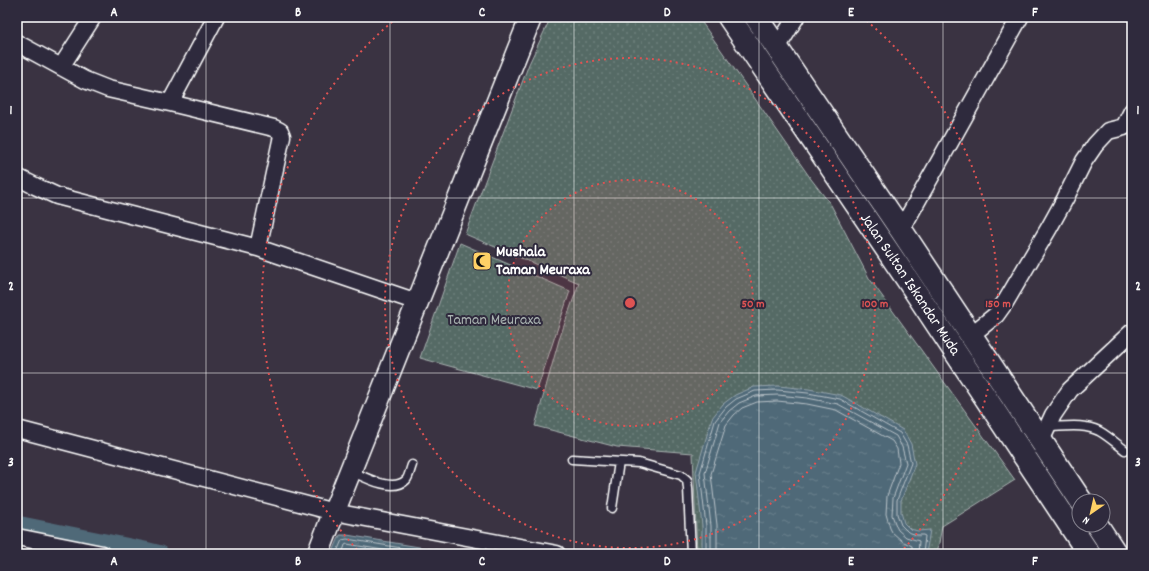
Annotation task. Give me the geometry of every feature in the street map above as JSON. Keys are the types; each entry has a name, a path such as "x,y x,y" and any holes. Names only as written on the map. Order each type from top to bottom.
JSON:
{"highway":[{"name":"Jalan Sultan Iskandar Muda","path":"729,17 907,279 1089,554"},
{"name":"Jalan Sultan Iskandar Muda","path":"756,17 971,335 1044,434 1077,493"},
{"path":"1102,533 1116,554"}],"street":[{"path":"61,67 93,17"},
{"path":"170,103 216,17"},
{"path":"318,554 531,17"},
{"path":"777,48 796,17"},
{"path":"901,230 1017,18"},
{"path":"17,43 85,80 108,89 274,128 280,131 282,136 258,248"},
{"path":"971,335 993,318 1006,301 1049,228 1084,161 1095,145 1108,131 1128,132 1132,111"},
{"path":"17,177 57,196 258,248 417,302"},
{"path":"1044,434 1053,415 1070,390 1132,332"},
{"path":"17,429 332,516 557,554"},
{"path":"17,537 102,554"}],"lane":[{"path":"1044,434 1078,426 1089,428 1100,432 1125,450"},
{"path":"572,460 638,463 681,475 687,480 691,554"},
{"path":"612,508 619,462"},
{"path":"350,471 373,481 393,485 401,484 407,479 412,466"}],"green space":[{"path":"551,17 698,17 811,179 831,205 869,278 1015,480 942,526 937,554 697,554 693,453 617,447 535,426 559,340 579,283 465,234 529,64"},
{"name":"Taman Meuraxa","path":"460,243 570,291 537,390 420,358"}],"water":[{"path":"778,386 809,389 841,395 903,430 911,444 915,464 901,501 901,512 904,523 910,529 918,531 930,530 926,554 702,554 702,526 696,472 712,418 723,404 735,395 754,387"},
{"path":"340,535 347,535 461,554 332,554"}],"waterway":[{"path":"17,524 161,554"}],"place":[{"name":"Mushala Taman Meuraxa","path":"482,261"}]}
